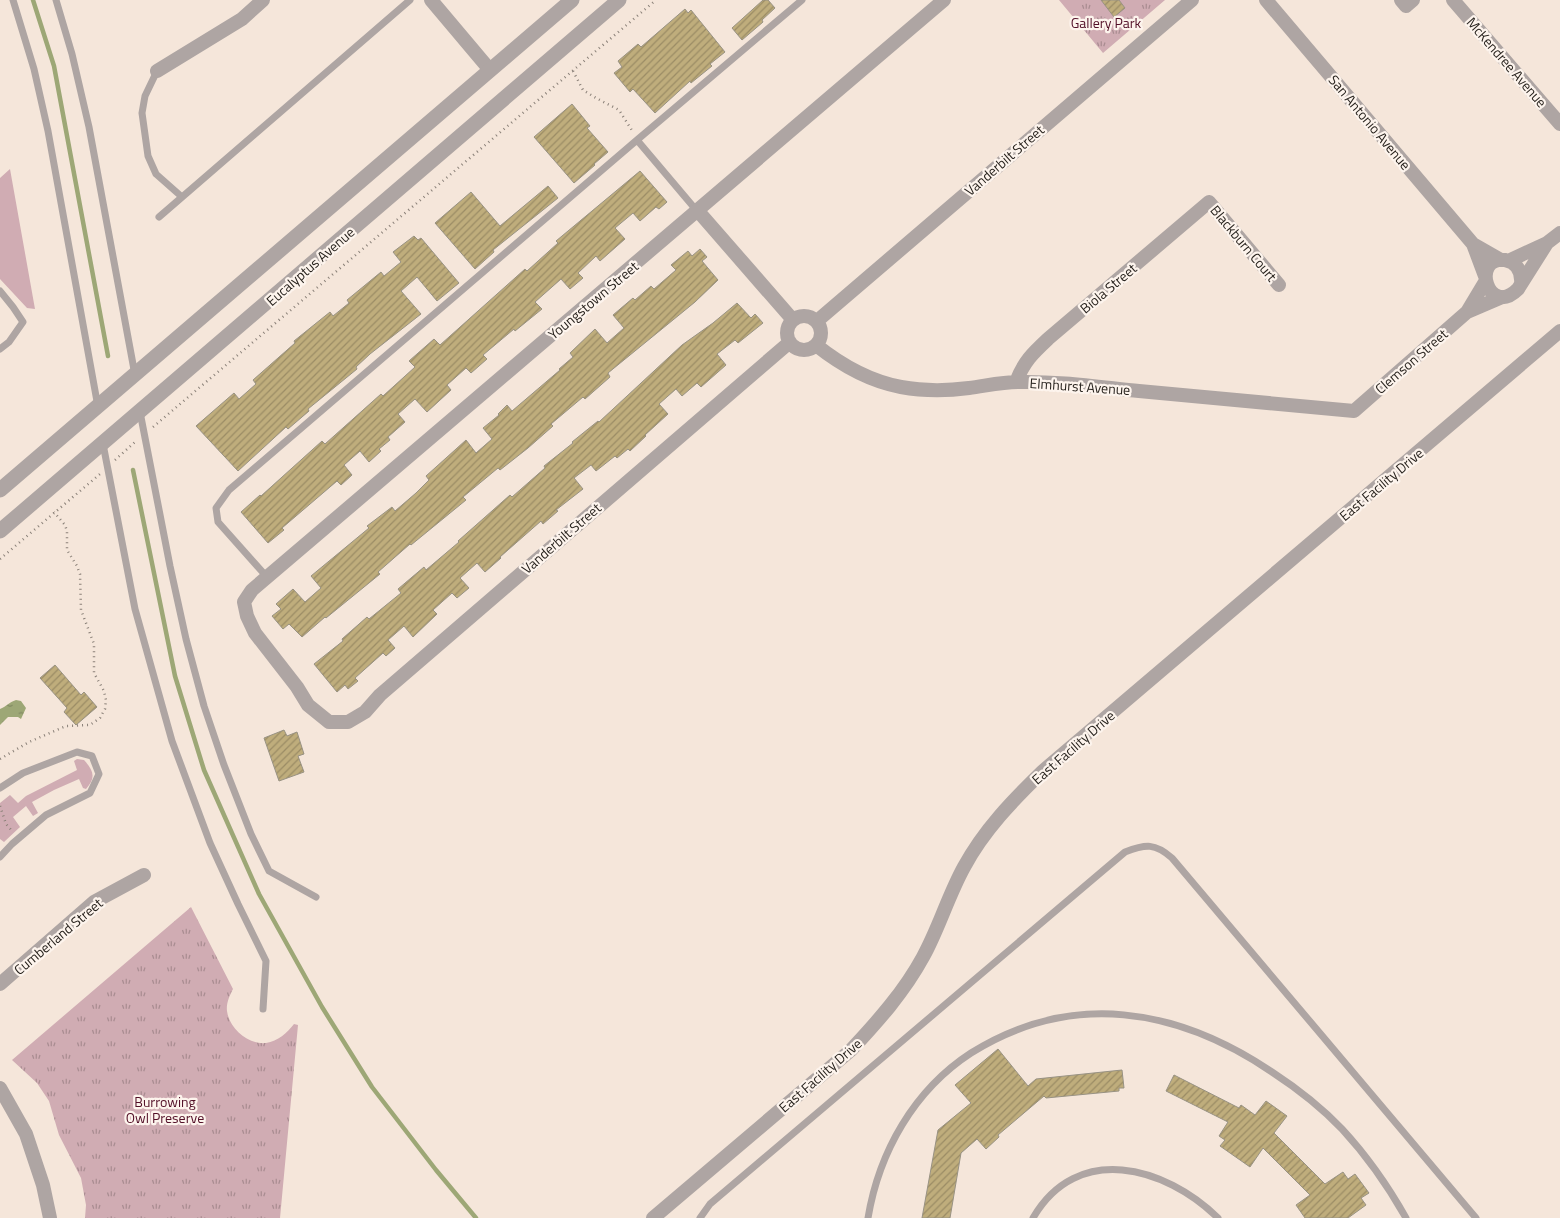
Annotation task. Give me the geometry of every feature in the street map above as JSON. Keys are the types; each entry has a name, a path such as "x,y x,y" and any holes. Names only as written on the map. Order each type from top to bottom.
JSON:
{"street":[{"path":"157,71 242,19 263,0"},
{"path":"431,0 490,70"},
{"path":"0,490 572,0"},
{"name":"Eucalyptus Avenue","path":"0,532 619,0"},
{"name":"Youngstown Street","path":"244,602 252,590 267,577 944,0"},
{"name":"Vanderbilt Street","path":"817,321 1192,0"},
{"name":"San Antonio Avenue","path":"1266,0 1473,244 1485,279"},
{"name":"McKendree Avenue","path":"1453,0 1560,124"},
{"name":"Blackburn Court","path":"1208,202 1279,284"},
{"name":"Biola Street","path":"1016,382 1029,356 1208,202"},
{"path":"698,211 793,320"},
{"path":"1547,244 1490,265 1485,279 1491,292 1502,297 1514,293 1547,244 1560,233"},
{"name":"San Antonio Avenue","path":"1473,244 1505,260"},
{"path":"1505,260 1517,267 1520,272 1520,284"},
{"name":"Clemson Street","path":"1467,312 1485,279"},
{"name":"Clemson Street","path":"1354,411 1467,312 1502,297"},
{"path":"804,316 812,317 817,321 821,332 816,345 806,350 801,350 790,342 787,332 788,326 793,320 804,316"},
{"name":"East Facility Drive","path":"653,1218 851,1050 877,1023 900,994 923,957 964,867 987,832 1015,798 1043,771 1560,331"},
{"name":"Vanderbilt Street","path":"244,602 246,616 255,634 297,687 308,705 329,722 348,722 365,712 380,695 790,342"},
{"name":"Elmhurst Avenue","path":"816,345 842,364 881,382 900,387 942,390 1016,382 1069,385 1354,411"},
{"name":"Cumberland Street","path":"0,984 94,902 144,875"},
{"path":"0,1088 26,1134 44,1185 50,1218"}],"lane":[{"path":"13,0 34,69 48,131 98,407"},
{"path":"56,0 72,54 89,127 135,376"},
{"path":"159,217 410,0"},
{"path":"267,577 218,522 216,508 229,490 802,0"},
{"path":"157,71 145,96 142,114 148,156 156,174 182,197"},
{"path":"637,140 698,211"},
{"path":"0,291 23,322 9,342 0,349"},
{"path":"140,412 186,639 204,706 238,802 269,870 316,897"},
{"path":"103,444 135,609 172,740 210,843 266,961 263,1009"},
{"path":"0,788 23,773 77,752 92,756 99,774 90,793 46,815 12,844 0,857"},
{"path":"700,1218 710,1204 1125,852 1140,846 1152,846 1162,849 1172,858 1476,1218"},
{"path":"868,1218 880,1168 892,1142 901,1125 918,1101 942,1075 964,1058 998,1038 1038,1022 1087,1013 1129,1015 1174,1024 1215,1040 1254,1059 1300,1090 1341,1128 1378,1174 1406,1218"},
{"path":"1033,1218 1046,1200 1074,1178 1113,1168 1141,1173 1173,1186 1218,1218"}],"path":[{"path":"0,559 144,434 656,0"},
{"path":"573,71 583,90 620,110 637,140"},
{"path":"0,759 28,742 66,726 90,725 100,718 105,709 104,691 94,674 94,644 81,610 80,574 66,545 67,531 65,525 54,512"},
{"path":"0,806 6,824 14,833"}],"green space":[{"name":"Gallery Park","path":"1059,0 1165,0 1103,53"},
{"path":"10,169 35,309 27,308 0,279 0,178"},
{"path":"77,759 84,760 92,771 91,781 86,789 83,788 79,779 32,802 38,813 33,816 26,806 13,817 20,827 4,842 0,839 0,803 10,795 18,803 26,796 77,770 74,761"},
{"name":"Burrowing Owl Preserve","path":"191,907 233,989 227,1011 235,1029 246,1038 259,1043 266,1043 282,1036 294,1024 298,1025 280,1218 85,1218 86,1205 81,1178 59,1135 49,1101 37,1083 12,1060"}],"water":[{"path":"16,700 21,701 26,708 21,719 18,717 8,717 0,725 0,709"}],"building":[{"path":"763,0 768,0 775,8 762,20 763,22 742,40 732,28"},
{"path":"1101,0 1119,0 1125,8 1114,17"},
{"path":"685,9 688,13 691,10 725,52 710,64 712,66 691,83 690,81 655,113 633,89 630,92 614,73 622,67 618,61 638,44 641,47"},
{"path":"572,104 590,126 587,128 608,152 574,183 534,137"},
{"path":"640,171 667,202 659,209 656,207 640,221 633,213 615,228 625,239 600,261 596,256 578,273 583,278 570,289 561,279 535,302 542,309 483,355 487,359 471,373 466,368 447,385 451,390 427,412 415,399 398,414 405,422 388,437 390,440 379,449 381,451 369,462 360,451 344,465 352,475 341,485 337,481 282,528 284,530 268,543 241,512 322,441 325,444 381,394 383,396 415,367 409,361 434,339 440,345 525,269 527,271 558,243 556,241"},
{"path":"548,186 558,198 493,250 494,252 475,269 435,223 471,192 500,226"},
{"path":"414,236 418,240 421,238 459,283 437,301 417,277 401,291 421,314 370,354 356,367 357,369 308,409 309,411 288,429 286,427 238,471 196,426 234,393 239,399 256,384 253,380 295,343 294,341 330,312 333,316 349,303 347,300 381,272 384,276 401,262 393,252"},
{"path":"700,249 707,257 702,261 718,280 695,302 608,373 610,377 585,399 583,397 551,424 553,426 528,448 500,470 498,468 463,497 466,500 410,544 378,572 380,574 326,618 302,637 289,624 283,629 272,616 281,609 276,604 293,589 305,602 321,588 311,576 369,528 367,526 392,507 395,511 416,493 429,480 426,476 466,440 476,453 492,439 483,428 499,415 507,405 512,411 560,370 573,357 570,353 595,329 607,343 624,328 613,315 651,286 654,289 676,270 671,265 688,251 692,256"},
{"path":"737,303 751,318 755,314 763,323 738,343 735,340 717,354 726,365 701,387 697,383 682,396 676,389 659,404 668,414 630,451 628,449 617,458 615,456 596,471 591,465 574,478 583,489 556,510 558,511 543,524 541,521 485,572 477,563 460,578 469,588 457,598 452,593 433,610 437,614 413,637 404,626 388,640 395,648 386,656 383,653 355,678 358,681 348,689 345,685 337,692 314,664 343,641 342,639 367,617 369,619 401,593 398,589 424,567 426,570 510,495 512,497 545,468 544,466 599,422 682,345"},
{"path":"55,665 81,695 84,692 97,707 76,725 64,712 67,708 40,678"},
{"path":"284,730 287,736 297,732 304,754 298,756 304,772 279,781 264,738"},
{"path":"998,1049 1028,1086 1036,1079 1122,1070 1124,1088 1119,1088 1119,1091 1046,1098 1044,1096 998,1135 999,1137 986,1149 977,1139 961,1153 950,1218 922,1218 938,1130 971,1103 955,1085"},
{"path":"1174,1075 1239,1108 1241,1105 1255,1115 1266,1101 1287,1116 1274,1133 1325,1184 1343,1172 1348,1179 1355,1174 1369,1193 1361,1198 1366,1205 1348,1218 1305,1218 1296,1205 1310,1195 1263,1148 1250,1167 1220,1146 1225,1140 1219,1136 1228,1122 1166,1091"}],"waterway":[{"path":"33,0 54,66 108,356"},
{"path":"133,470 175,676 204,770 259,894 322,1007 372,1087 476,1218"}]}
